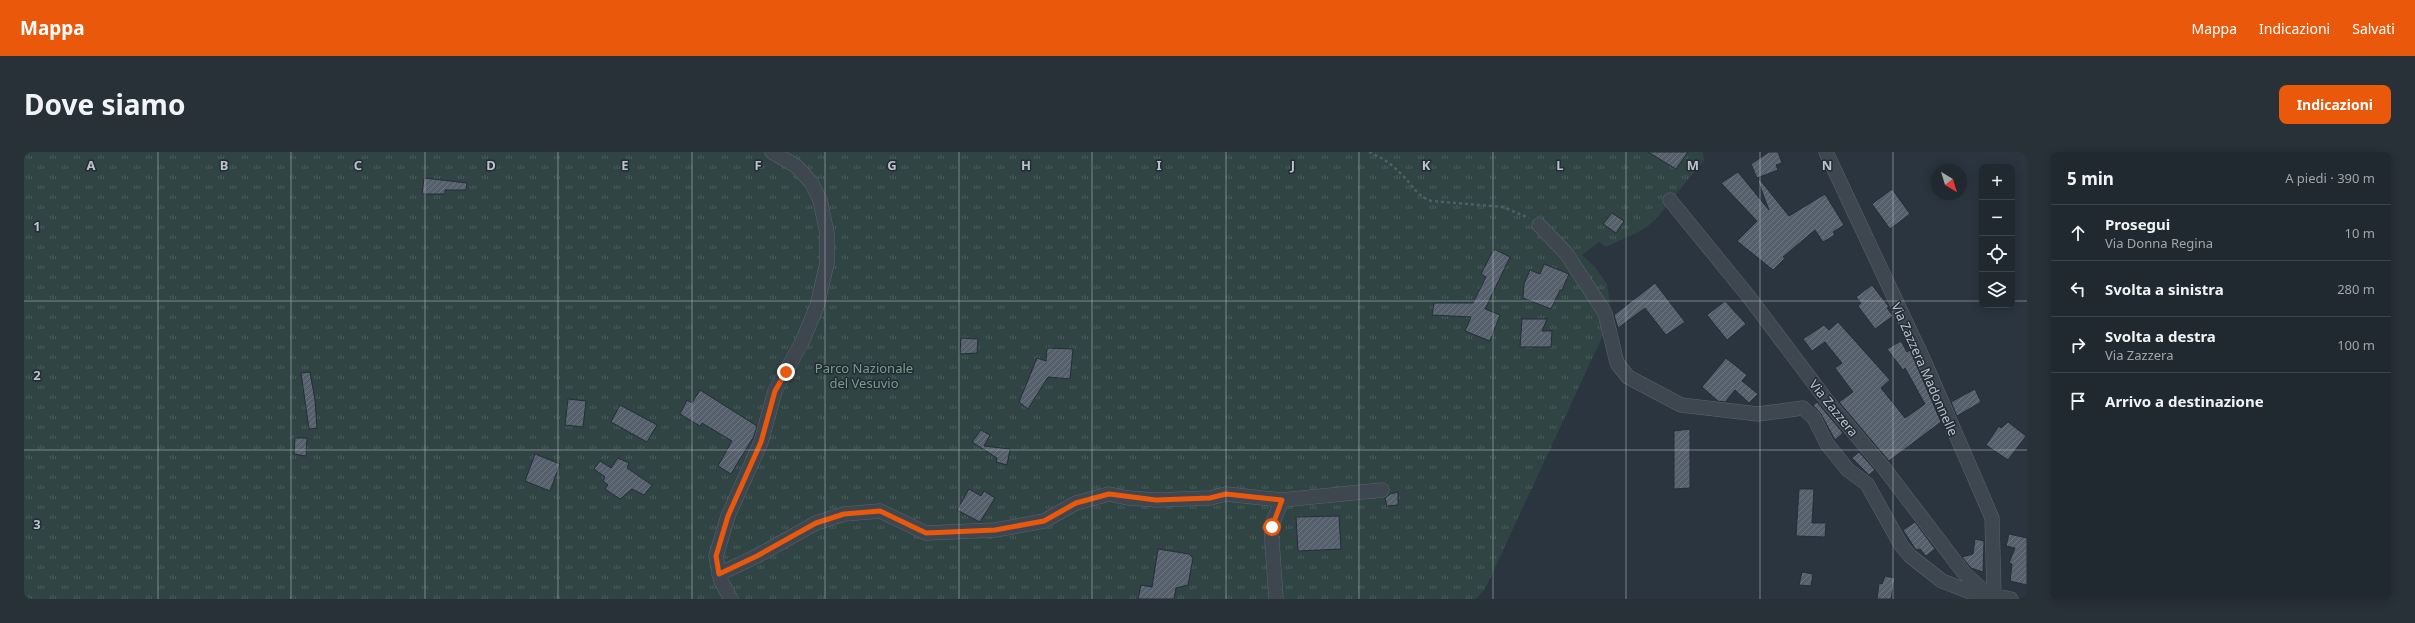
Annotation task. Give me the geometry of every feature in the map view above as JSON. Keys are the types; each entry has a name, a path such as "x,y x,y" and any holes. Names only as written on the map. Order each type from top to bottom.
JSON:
{"street":[{"path":"731,599 720,581 716,556 728,516 761,442 775,391 802,342 814,313 827,263 827,233 820,200 811,182 796,166 772,152"},
{"name":"Via Zazzera Madonnelle","path":"1826,152 1925,363 1992,518 1991,594"},
{"name":"Via Zazzera","path":"1670,200 1745,292 1828,402 1884,468 1964,573 1991,594 2011,599"},
{"path":"1539,225 1566,253 1605,313 1617,363 1628,377 1681,405 1758,414 1803,408 1814,418 1827,444 1848,470 1867,484 1901,545 1910,556 1942,581 1981,596 1991,594"},
{"path":"719,574 757,556 816,523 844,514 880,511 926,533 995,530 1044,521 1076,503 1109,494 1156,500 1210,498 1226,494 1282,500 1382,490"},
{"path":"1276,599 1272,527 1282,500"}],"path":[{"path":"1369,152 1386,160 1404,176 1421,197 1431,201 1503,207 1526,215 1539,225"}],"green space":[{"name":"Parco Nazionale del Vesuvio","path":"24,152 1703,152 1704,160 1655,220 1642,230 1606,247 1599,242 1582,255 1595,267 1607,284 1612,316 1485,589 1476,599 24,599"}],"building":[{"path":"1648,152 1688,152 1676,169"},
{"path":"1769,152 1778,152 1782,163 1776,165 1778,170 1757,178 1751,164"},
{"path":"1738,172 1769,210 1758,181 1760,180 1789,216 1825,194 1844,225 1833,232 1835,235 1823,242 1815,230 1783,257 1785,258 1773,270 1737,241 1757,221 1721,183"},
{"path":"424,178 467,183 466,190 445,190 445,194 422,194"},
{"path":"1892,189 1910,214 1890,229 1872,204"},
{"path":"1612,213 1624,221 1616,233 1603,224"},
{"path":"1494,249 1510,257 1485,309 1500,315 1490,341 1465,331 1471,317 1432,315 1434,303 1473,303 1486,277 1481,274"},
{"path":"1544,264 1569,274 1551,309 1523,298 1524,284 1530,270 1540,274"},
{"path":"1655,283 1685,322 1666,335 1645,308 1618,328 1614,315"},
{"path":"1872,285 1889,307 1887,308 1893,316 1875,329 1858,306 1861,303 1856,297"},
{"path":"1725,301 1746,324 1727,340 1707,315"},
{"path":"1522,319 1547,319 1542,331 1552,331 1551,347 1520,347"},
{"path":"1838,322 1890,380 1881,388 1905,418 1925,404 1905,368 1903,370 1887,349 1901,341 1907,352 1910,350 1941,422 1889,461 1839,402 1853,392 1835,368 1842,363 1825,342 1812,351 1803,339 1824,325 1829,330"},
{"path":"961,338 978,339 977,353 960,354"},
{"path":"1047,348 1073,349 1070,379 1048,377 1028,409 1019,402 1037,358 1046,361"},
{"path":"1726,358 1747,375 1742,381 1758,394 1749,403 1735,390 1725,402 1718,401 1702,387"},
{"path":"310,372 315,400 317,428 309,429 301,373"},
{"path":"1975,389 1981,402 1957,416 1951,402"},
{"path":"700,390 757,426 754,436 731,474 718,466 732,441 702,423 700,426 680,414 687,400 692,403"},
{"path":"568,399 586,401 583,427 565,425"},
{"path":"1817,402 1843,433 1835,440 1821,414 1813,405"},
{"path":"620,405 657,425 647,442 611,422"},
{"path":"2008,422 2026,436 2008,460 1986,445 1999,426 2001,428"},
{"path":"1690,429 1690,488 1674,489 1674,431"},
{"path":"981,430 990,435 984,446 1010,449 1007,465 996,462 997,458 972,442"},
{"path":"295,438 307,438 306,456 294,454"},
{"path":"1859,452 1875,470 1869,475 1852,458"},
{"path":"535,454 560,464 550,491 525,481"},
{"path":"618,458 629,463 627,468 652,485 644,495 632,489 620,499 605,489 608,485 603,481 605,477 594,469 600,461 611,468"},
{"path":"969,489 981,496 984,491 995,498 980,522 957,510"},
{"path":"1799,489 1814,489 1812,523 1826,523 1825,537 1796,536"},
{"path":"1398,492 1398,505 1387,506 1385,498 1390,494"},
{"path":"1339,516 1341,549 1298,551 1296,517"},
{"path":"1915,522 1935,549 1926,556 1920,549 1916,550 1903,530"},
{"path":"2009,534 2027,538 2027,585 2010,581 2012,564 2009,563 2015,548 2006,546"},
{"path":"1975,539 1984,541 1983,572 1971,568 1962,557 1973,554"},
{"path":"1158,549 1189,554 1193,558 1188,585 1176,588 1174,599 1138,599 1141,585 1152,587"},
{"path":"1802,572 1813,574 1811,586 1799,585"},
{"path":"1885,576 1895,578 1891,599 1877,599 1879,583 1882,584"}],"route":[{"path":"786,372 775,391 761,442 728,516 716,556 719,574 757,556 816,523 844,514 880,511 926,533 961,530 995,530 1044,521 1076,503 1109,494 1128,498 1189,500 1210,498 1226,494 1282,500 1272,527"}]}
